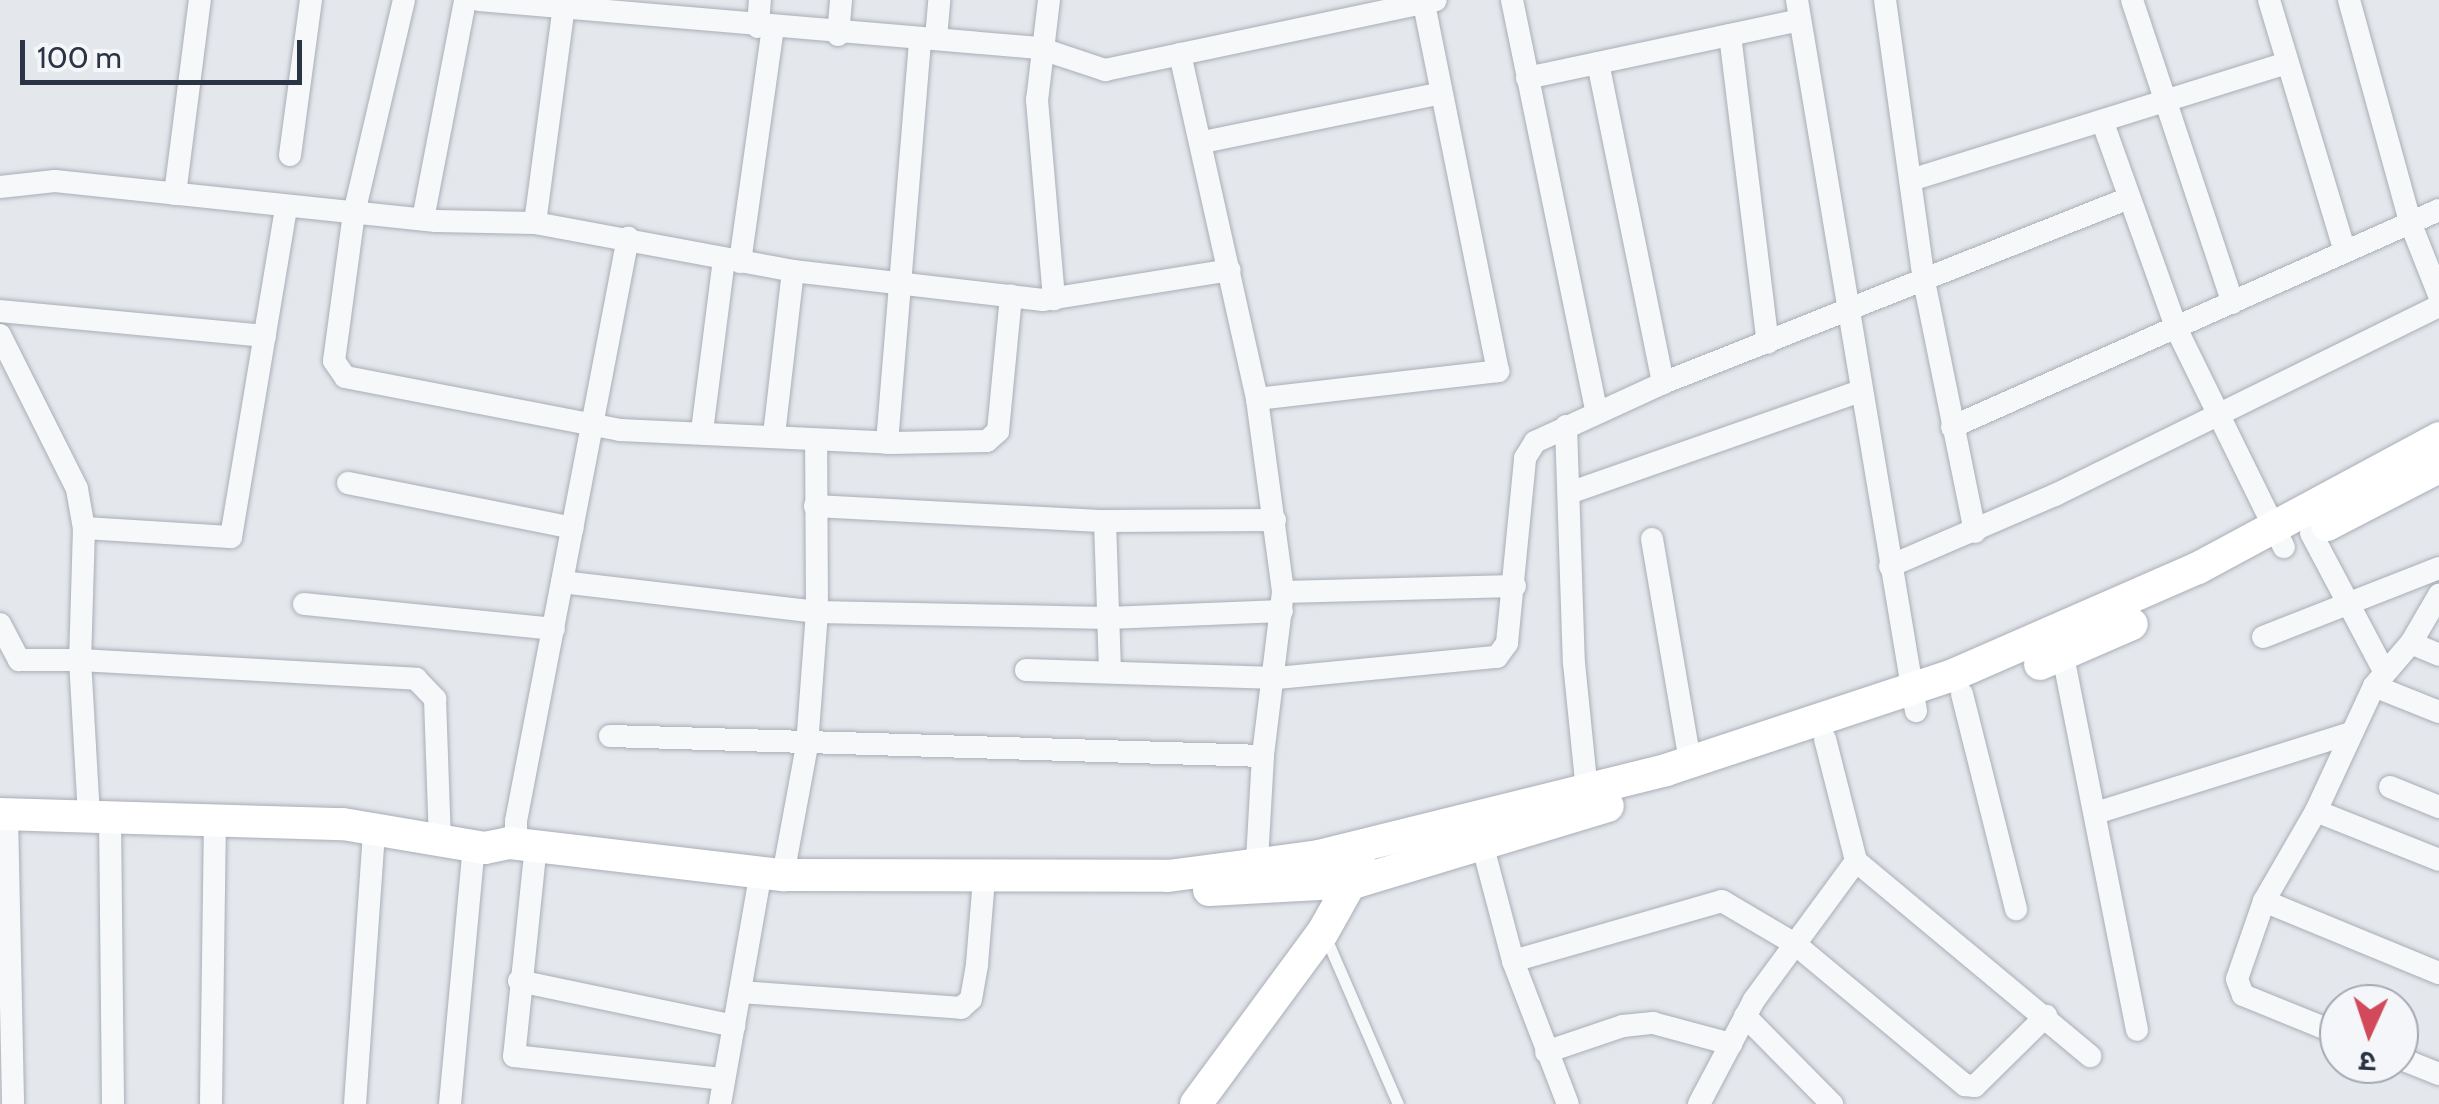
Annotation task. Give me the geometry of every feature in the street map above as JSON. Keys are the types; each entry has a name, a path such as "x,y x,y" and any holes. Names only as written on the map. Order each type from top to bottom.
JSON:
{"street":[{"path":"175,194 200,0"},
{"path":"290,154 311,0"},
{"path":"404,0 354,213 336,370 593,427 887,443 992,440 1011,296"},
{"path":"422,220 465,0"},
{"path":"479,0 838,36 928,38 1039,48 1105,70 1427,1 1440,93 1498,372 1257,399"},
{"path":"702,431 732,261 765,28 760,0"},
{"path":"838,36 841,0"},
{"path":"887,443 899,284 928,38 939,0"},
{"path":"1049,0 1039,48 1037,100 1054,300"},
{"path":"1512,0 1596,410"},
{"path":"1884,0 1914,179 1924,280 1974,532"},
{"path":"2132,0 2233,303"},
{"path":"2269,0 2284,64 2346,252"},
{"path":"2349,0 2410,222 2439,295"},
{"path":"536,223 564,6"},
{"path":"1526,78 1730,35 1798,10 1914,700"},
{"path":"1730,35 1768,343"},
{"path":"1180,54 1203,142 1257,399 1275,520 1282,602 1278,678 1262,756 1256,876"},
{"path":"1598,63 1662,382"},
{"path":"1914,179 2284,64"},
{"path":"1203,142 1440,93"},
{"path":"2103,123 2177,330 2216,418 2290,537 2349,604 2379,679 2439,712"},
{"path":"0,187 55,181 422,220 536,223 793,271 1054,300 1230,270"},
{"path":"1026,670 1278,678 1497,658 1507,643 1526,458 1535,442 1662,382 2129,198"},
{"path":"84,528 231,537 286,208"},
{"path":"1952,427 2439,210"},
{"path":"450,1104 502,851 554,629 628,238"},
{"path":"774,435 793,271"},
{"path":"1890,566 1974,532 2216,418 2439,306"},
{"path":"0,311 265,336"},
{"path":"0,335 62,452 84,528 80,660 100,817 113,1104"},
{"path":"1569,493 1860,391"},
{"path":"1566,426 1574,663 1587,790"},
{"path":"12,1104 4,814 215,820 374,830 502,851 768,879 984,887 1256,876 1356,882 1587,790 1914,700 1962,694 2063,656 2290,537 2439,438"},
{"path":"720,1104 740,992 808,744 817,612 816,440"},
{"path":"1256,876 1366,844 1479,831 1825,739 2065,631 2290,537 2439,467"},
{"path":"348,484 572,528"},
{"path":"816,506 1105,521 1275,520"},
{"path":"1105,521 1110,672"},
{"path":"1652,539 1690,762"},
{"path":"2263,637 2439,568"},
{"path":"562,582 817,612 1108,618 1515,586"},
{"path":"2319,1025 2236,990 2264,901 2316,811 2379,679 2411,644 2439,594"},
{"path":"304,604 554,629"},
{"path":"0,624 19,660 416,679 435,699 440,841"},
{"path":"2411,644 2439,655"},
{"path":"2063,656 2137,1030"},
{"path":"1962,694 2016,910"},
{"path":"2096,813 2351,733"},
{"path":"610,736 1262,756"},
{"path":"1825,739 1856,861 2090,1056"},
{"path":"2390,787 2439,807"},
{"path":"2316,811 2439,860"},
{"path":"211,1104 215,820"},
{"path":"355,1104 374,830"},
{"path":"1479,831 1513,961 1568,1104"},
{"path":"1196,1104 1324,932 1356,882 1366,844"},
{"path":"502,851 519,981 518,1060 724,1079"},
{"path":"1699,1104 1745,1016 1856,861"},
{"path":"740,992 961,1008 971,999 984,887"},
{"path":"2264,901 2439,973"},
{"path":"1513,961 1712,902 1730,904 1795,944 1965,1085 1975,1086 2046,1016"},
{"path":"519,981 734,1026"},
{"path":"1745,1016 1825,1101"},
{"path":"1546,1052 1623,1026 1653,1023 1731,1044"}],"lane":[{"path":"1324,932 1398,1104"}]}
